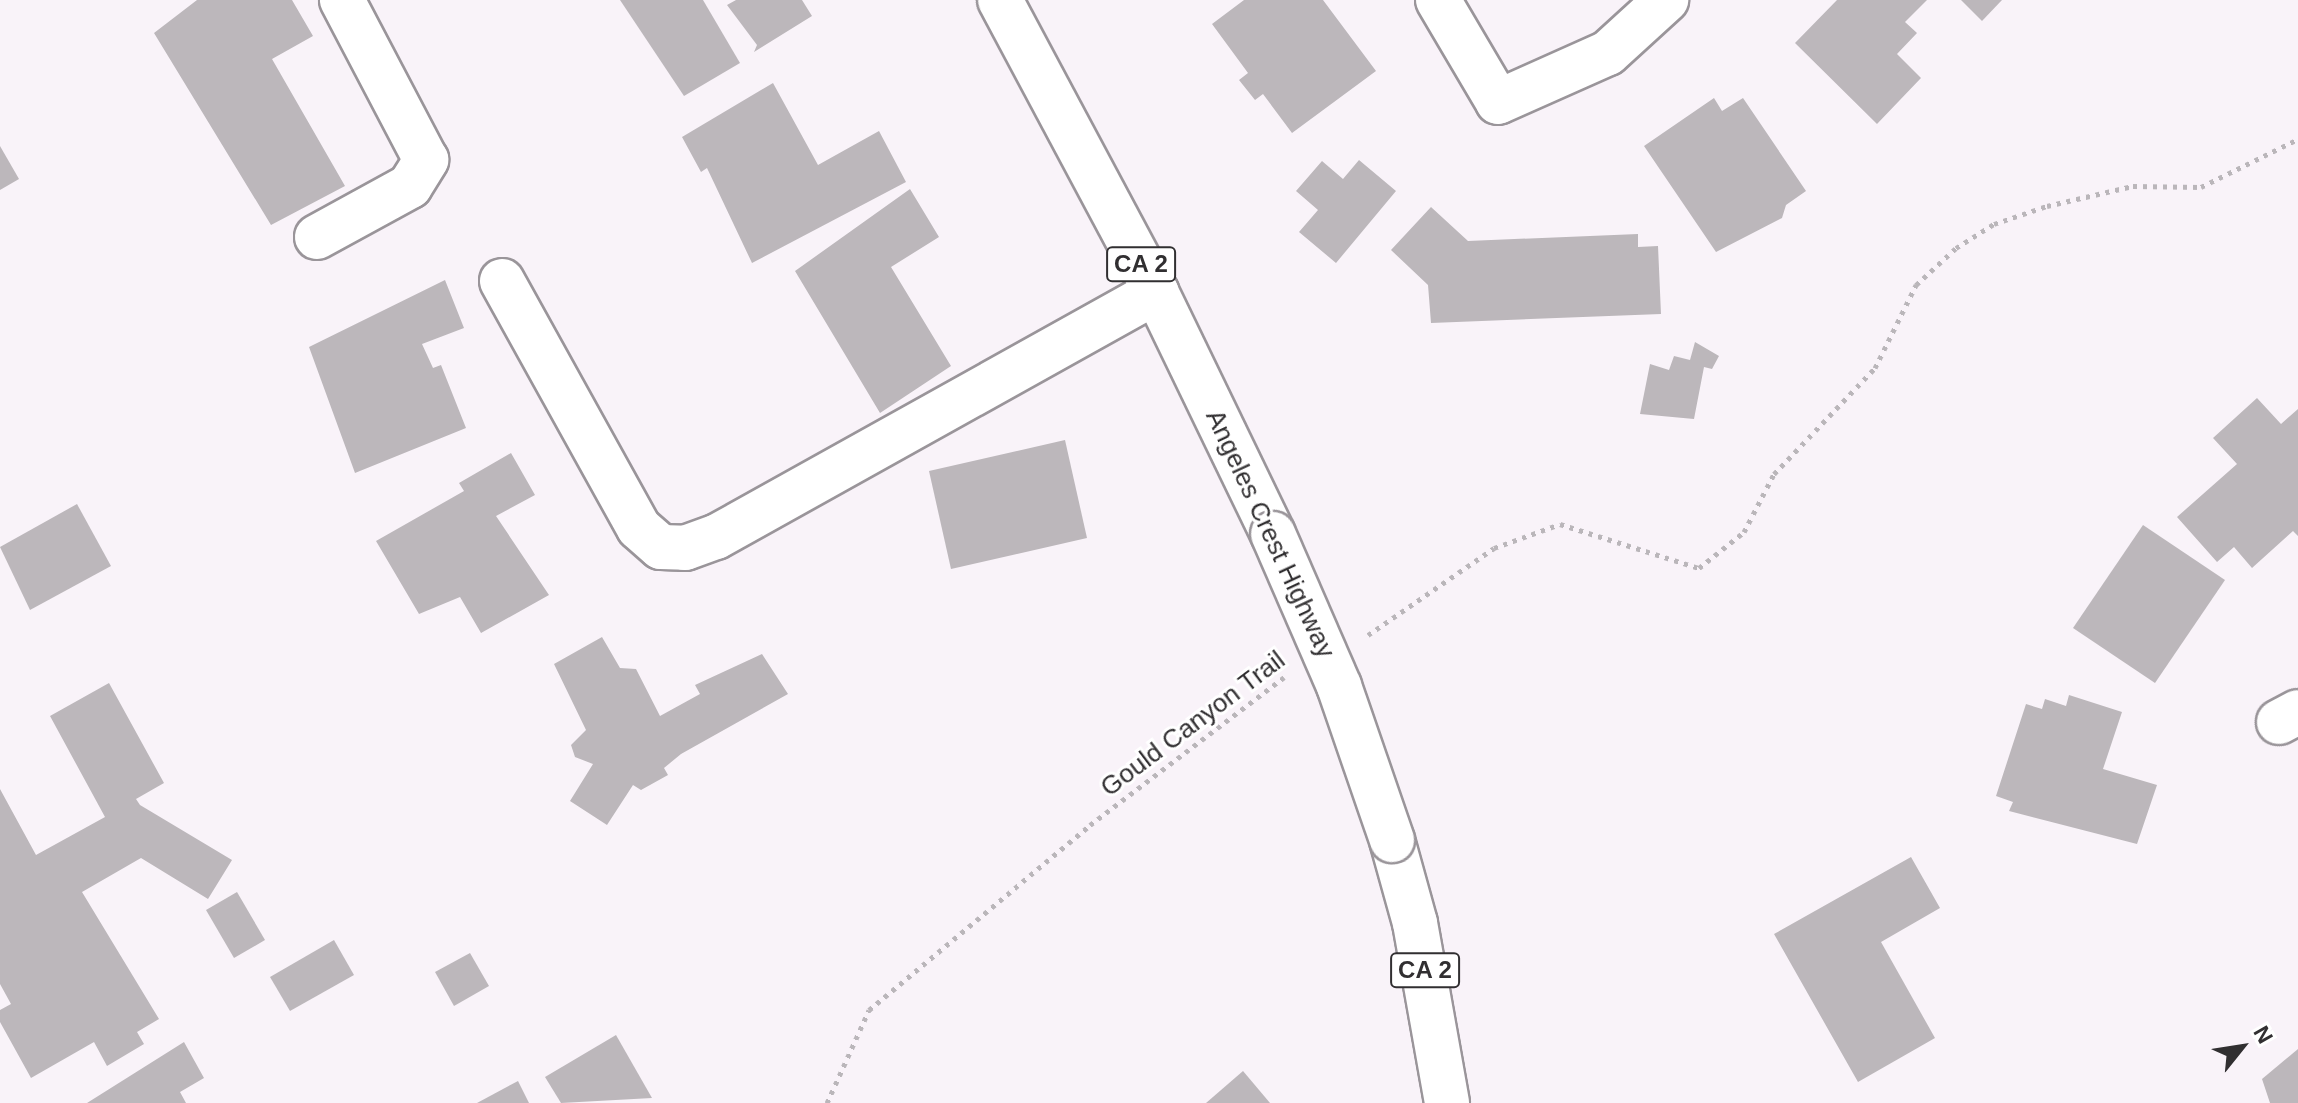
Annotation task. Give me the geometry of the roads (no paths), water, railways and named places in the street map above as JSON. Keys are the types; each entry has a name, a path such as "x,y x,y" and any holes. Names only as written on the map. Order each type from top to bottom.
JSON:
{"main road":[{"path":"317,237 410,186 426,160 342,0"},
{"name":"Angeles Crest Highway","path":"1000,0 1156,292 1273,534 1339,686 1392,840 1415,923 1447,1103"},
{"path":"1438,0 1498,102 1608,53 1666,0"},
{"path":"502,281 639,528 661,547 685,548 1156,292"}]}
